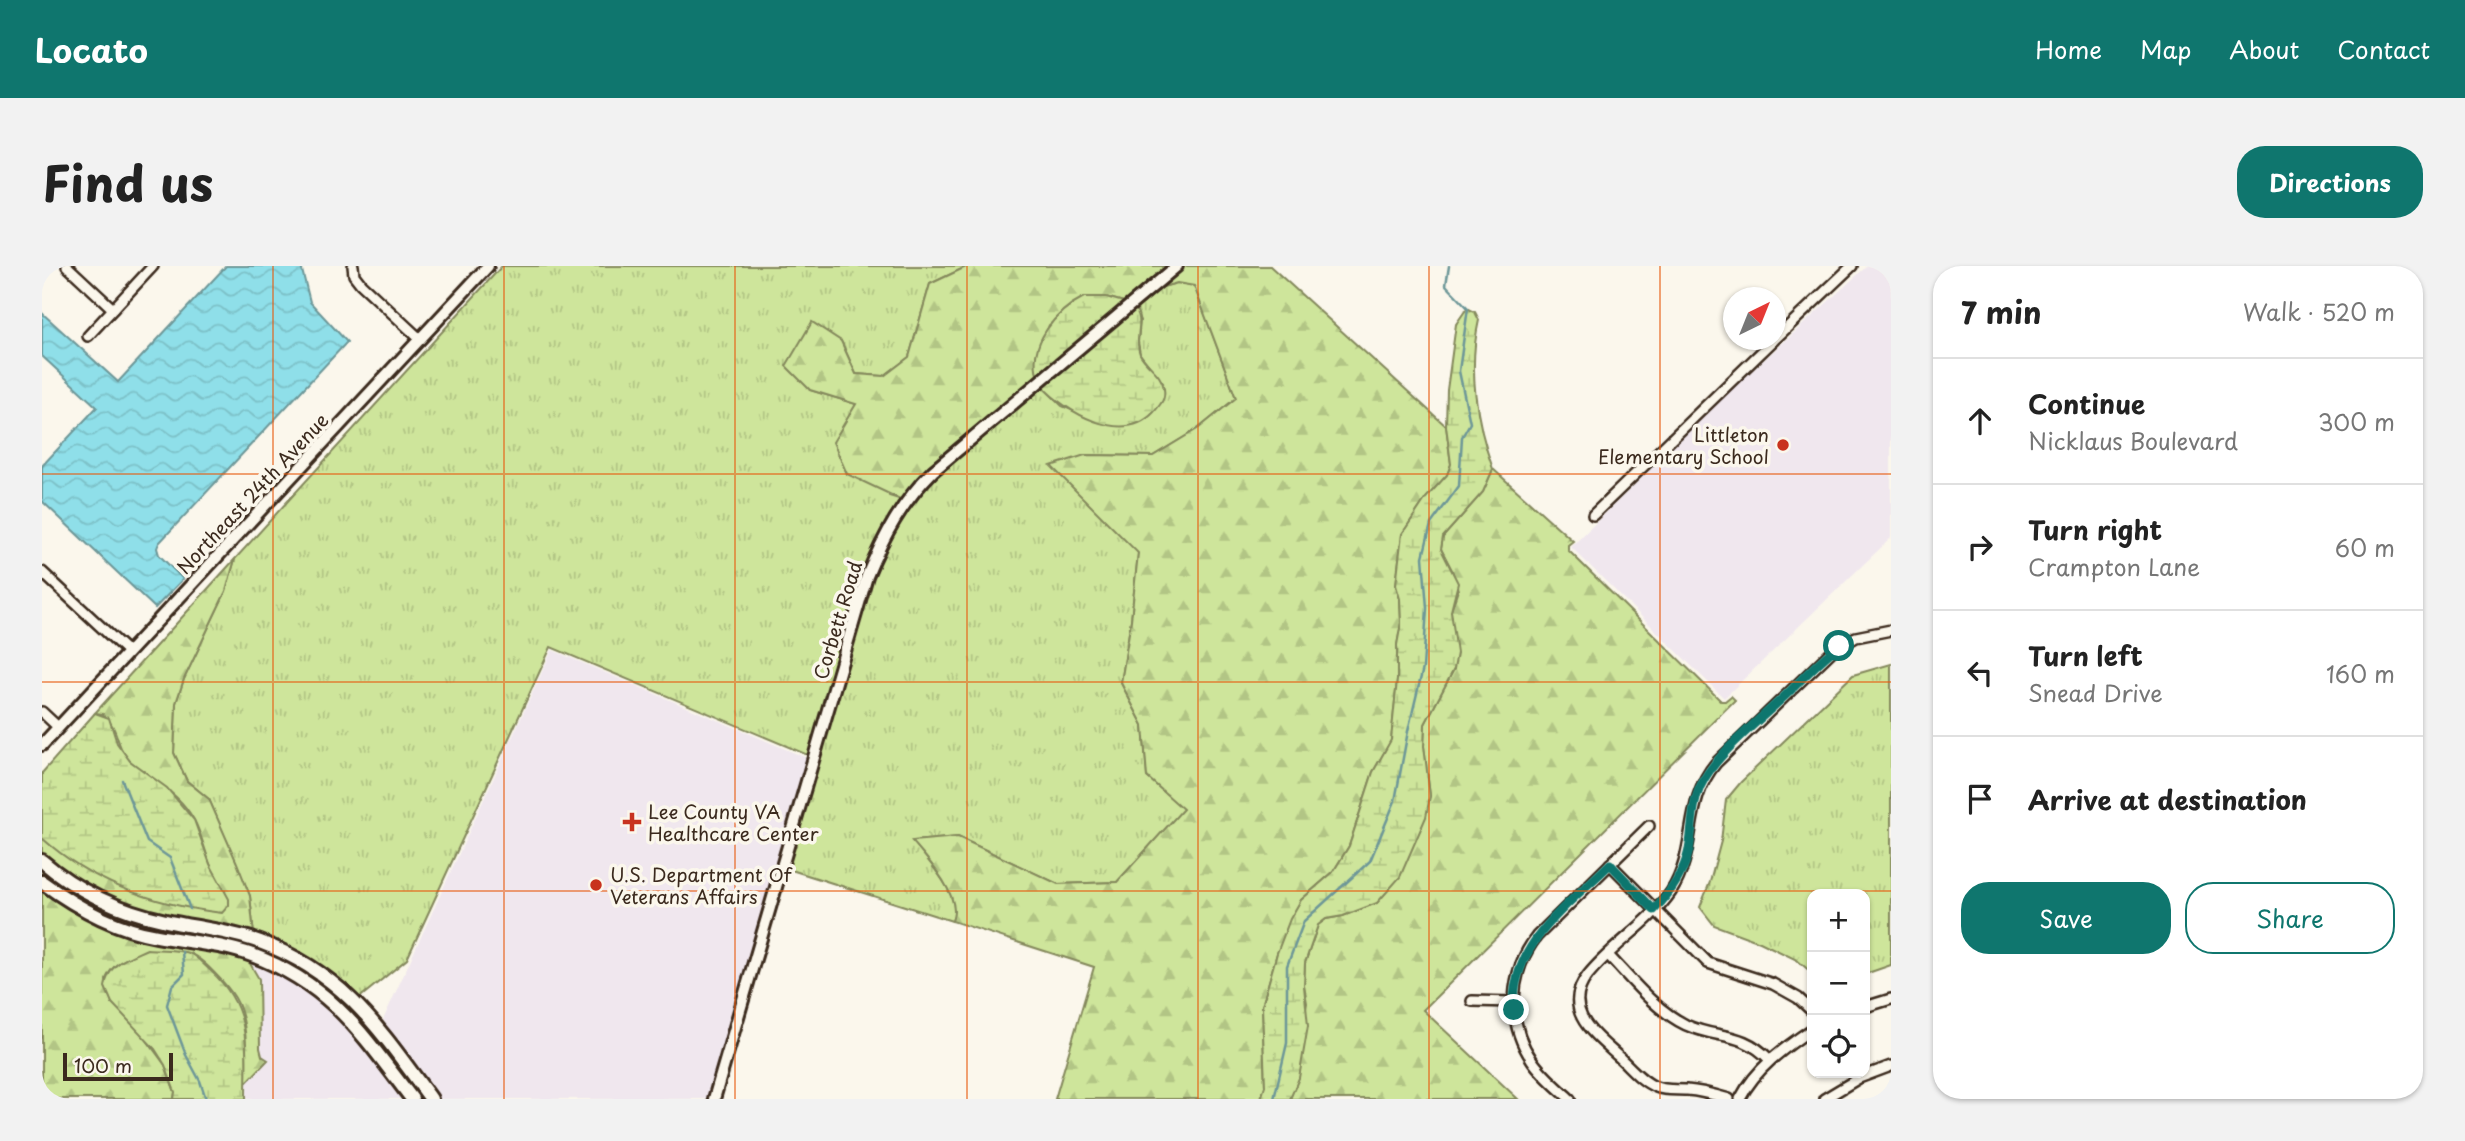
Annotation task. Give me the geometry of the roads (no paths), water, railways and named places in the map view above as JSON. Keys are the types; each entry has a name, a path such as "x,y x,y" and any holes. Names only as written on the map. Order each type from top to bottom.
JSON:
{"main road":[{"path":"42,861 70,883 121,908 167,921 246,937 266,944 314,970 347,994 387,1037 431,1099"},
{"path":"42,882 79,906 129,929 158,937 227,948 261,958 306,983 339,1008 360,1030 412,1099"},
{"path":"261,958 266,944"}],"street":[{"path":"67,266 113,309"},
{"path":"88,336 153,266"},
{"path":"353,266 354,275 361,284 420,339"},
{"name":"Northeast 24th Avenue","path":"42,745 488,266"},
{"name":"Corbett Road","path":"713,1099 867,576 889,527 903,505 933,471 1177,266"},
{"path":"1786,329 1852,266"},
{"path":"1592,515 1764,350"},
{"path":"42,572 128,652"},
{"path":"1729,1099 1704,1092 1652,1086 1585,1025 1578,1009 1580,991 1589,974 1670,892 1689,849 1696,796 1716,763 1832,650 1856,637 1891,630"},
{"path":"42,712 58,727"},
{"path":"1570,1099 1543,1074 1526,1050 1517,1027 1513,1002 1517,975 1532,943 1649,826"},
{"path":"1610,864 1708,963 1773,984 1798,998 1807,1007"},
{"path":"1608,956 1674,1018 1695,1028 1745,1041 1759,1049 1770,1060"},
{"path":"1870,1005 1891,999"},
{"path":"1472,1001 1513,1002"},
{"path":"1740,1099 1751,1080 1770,1060 1807,1033"},
{"path":"1824,1099 1859,1078 1891,1066"},
{"path":"1837,1090 1844,1099"}],"water":[{"path":"226,266 301,266 310,302 347,342 159,543 159,555 183,579 155,608 42,501 42,466 97,407 42,356 42,313 118,382"}],"waterway":[{"path":"1274,1099 1287,1043 1287,966 1304,921 1370,861 1395,801 1423,668 1427,608 1423,557 1431,524 1459,486 1462,437 1470,423 1459,371 1468,308 1446,285 1449,266"},
{"path":"122,780 147,842 170,858 190,909"},
{"path":"182,952 184,974 172,986 167,1005 206,1099"}],"place":[{"name":"Littleton Elementary School","path":"1783,445"},
{"name":"Lee County VA Healthcare Center","path":"632,822"},
{"name":"U.S. Department Of Veterans Affairs","path":"596,885"}]}
